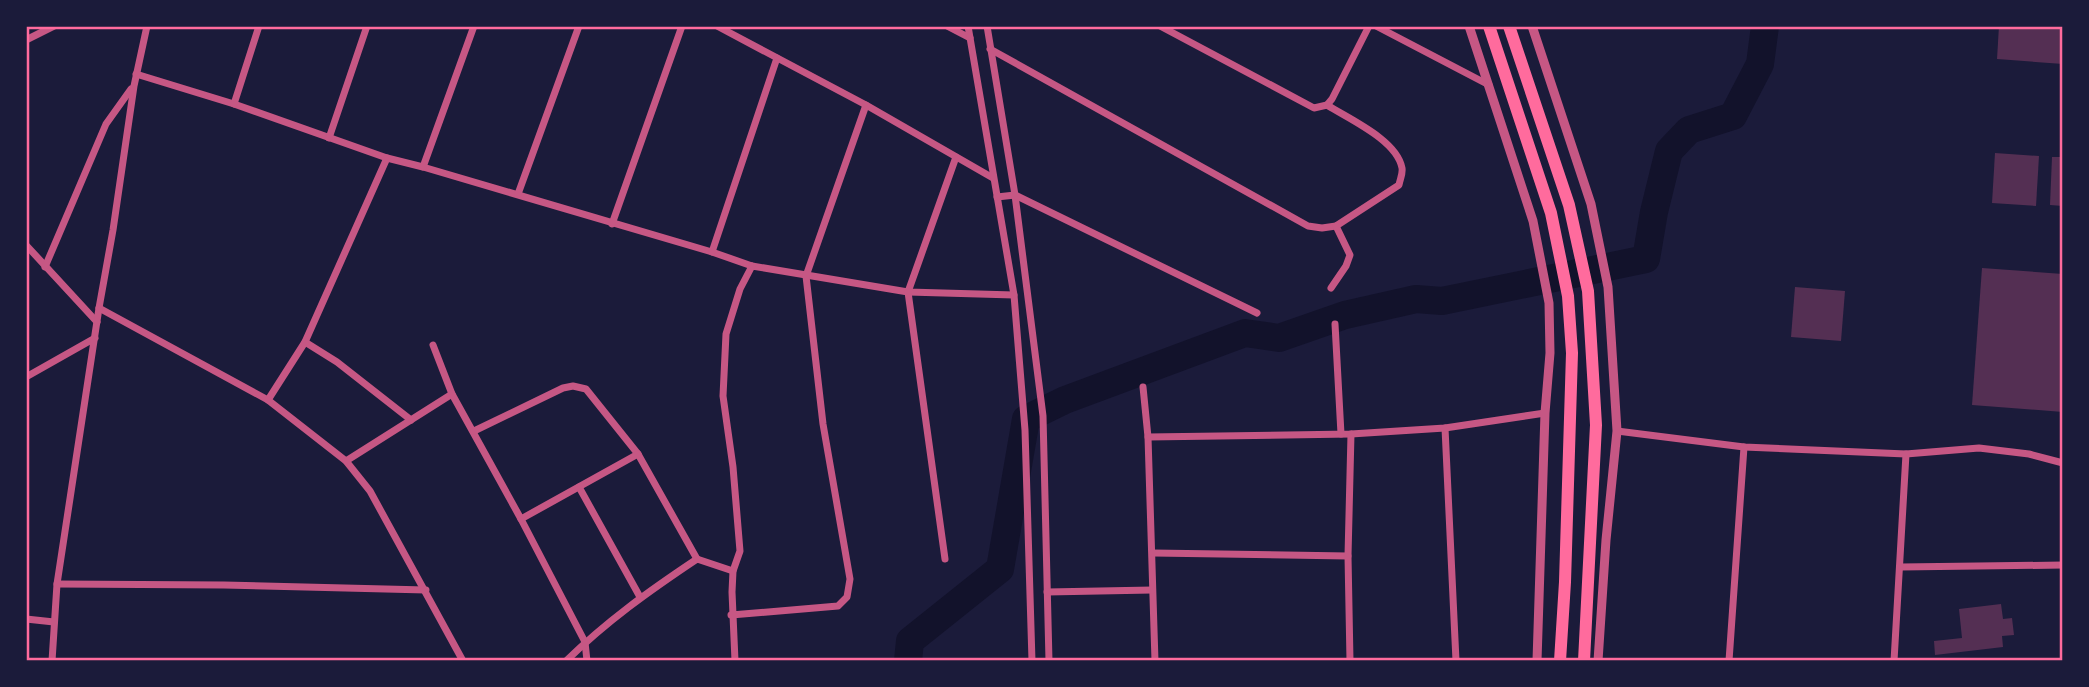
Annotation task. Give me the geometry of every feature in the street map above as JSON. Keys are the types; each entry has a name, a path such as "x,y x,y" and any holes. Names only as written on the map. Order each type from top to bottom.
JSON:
{"highway":[{"path":"1489,26 1547,200 1568,296 1572,353 1560,661"},
{"path":"1509,26 1576,228 1588,291 1596,425 1584,661"}],"street":[{"path":"26,40 54,26"},
{"path":"52,661 57,584 134,86 147,26"},
{"path":"234,104 259,26"},
{"path":"329,138 367,26"},
{"path":"423,167 474,26"},
{"path":"518,194 579,26"},
{"path":"612,223 682,26"},
{"path":"717,26 866,105 993,177"},
{"path":"947,26 970,38"},
{"path":"968,26 1014,295 1025,430 1032,661"},
{"path":"987,26 1015,194 1043,416 1049,661"},
{"path":"1160,26 1314,108 1327,105 1332,99 1369,26"},
{"path":"1376,26 1489,85"},
{"path":"1469,26 1521,183 1537,240 1549,303 1550,353 1545,413 1537,661"},
{"path":"1532,26 1591,204 1608,287 1617,432 1598,661"},
{"path":"990,48 1308,226 1322,228 1336,226 1399,184 1402,171 1398,155 1389,144 1327,105"},
{"path":"712,251 777,58"},
{"path":"136,74 234,104 387,158 712,251 752,266 908,292 1014,295"},
{"path":"45,267 106,124 134,86"},
{"path":"731,615 838,606 847,597 850,579 823,424 806,276 866,105"},
{"path":"946,559 908,292 956,157"},
{"path":"268,400 305,342 387,158"},
{"path":"997,197 1015,194 1257,313"},
{"path":"1331,288 1350,255 1336,226"},
{"path":"26,245 97,322"},
{"path":"735,661 731,615 733,571 740,551 733,467 723,396 726,334 740,289 752,266"},
{"path":"99,308 268,400 346,461 370,491 463,661"},
{"path":"1335,324 1341,434"},
{"path":"26,377 95,338"},
{"path":"305,342 337,362 411,420"},
{"path":"433,345 452,394 585,642 587,661"},
{"path":"474,432 563,388 573,386 586,389 638,454 697,559 733,571"},
{"path":"1143,387 1148,436 1155,661"},
{"path":"346,461 452,394"},
{"path":"1148,436 1351,434 1445,428 1545,413"},
{"path":"1445,428 1456,661"},
{"path":"1617,432 1744,447 1906,454 1979,448 2029,454 2063,463"},
{"path":"1350,661 1348,556 1351,434"},
{"path":"1729,661 1744,447"},
{"path":"521,519 638,454"},
{"path":"1894,661 1906,454"},
{"path":"579,487 640,597"},
{"path":"1153,553 1348,556"},
{"path":"566,661 640,597 697,559"},
{"path":"1901,567 2063,565"},
{"path":"57,584 426,590"},
{"path":"1047,592 1152,590"},
{"path":"26,619 54,622"}],"building":[{"path":"1999,26 2063,26 2063,64 1997,59"},
{"path":"1995,153 2039,156 2036,206 1992,203"},
{"path":"2052,157 2063,157 2063,206 2050,205"},
{"path":"1982,268 2063,274 2063,412 1972,405"},
{"path":"1795,287 1845,291 1841,341 1791,337"},
{"path":"2001,604 2003,619 2012,618 2014,635 2002,636 2003,647 1935,655 1934,641 1962,638 1959,609"}],"waterway":[{"path":"908,661 910,641 1000,569 1026,419 1065,400 1245,333 1279,338 1345,315 1416,299 1442,301 1646,259 1669,151 1689,130 1733,116 1760,64 1765,26"}]}
